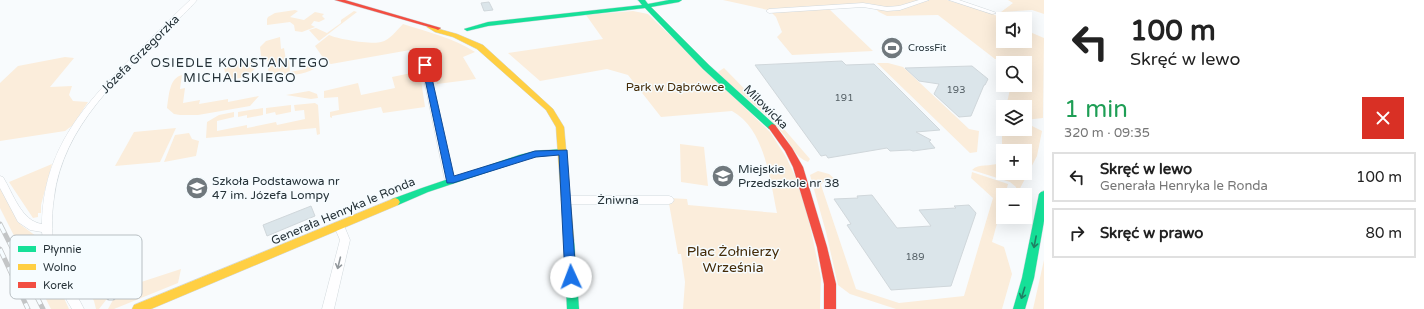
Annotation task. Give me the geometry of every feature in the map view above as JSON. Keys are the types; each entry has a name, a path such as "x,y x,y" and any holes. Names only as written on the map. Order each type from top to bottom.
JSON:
{"street":[{"name":"Józefa Grzegorzka","path":"48,235 46,213 51,184 59,157 72,132 97,96 194,0"},
{"path":"338,0 430,27 437,31 462,33 488,24 643,3 679,0"},
{"path":"769,11 863,5 900,8 926,0"},
{"path":"952,0 994,13"},
{"name":"Milowicka","path":"643,3 706,67 771,126 789,150 798,167 822,247 830,284 830,309"},
{"path":"462,33 539,98 549,109 560,127 563,152 573,309"},
{"path":"425,65 450,181"},
{"name":"Generała Henryka le Ronda","path":"138,309 450,181 535,154 563,152"},
{"path":"0,179 22,219 34,227 47,229"},
{"path":"1019,309 1028,278 1044,194"},
{"name":"Żniwna","path":"566,200 669,200"},
{"path":"328,309 345,240 339,226"},
{"name":"Józefa Grzegorzka","path":"73,299 78,309"}],"green space":[{"path":"723,0 947,0 991,13 996,16 996,48 1032,48 1032,33 1044,38 1043,118 1032,119 1032,100 1008,100 1009,92 1032,92 1032,56 996,56 995,59 938,15 887,16 879,12 869,3 768,10"},
{"path":"1008,0 1044,0 1044,14 1032,10 1001,12 1013,3"},
{"path":"828,8 873,51 792,55 777,37 782,32 776,17 772,13"},
{"path":"295,10 298,11 290,17 304,20 315,12 324,14 322,16 325,19 319,22 314,21 311,25 315,27 302,32 295,31 294,25 290,22 267,25 268,17 275,13"},
{"path":"354,11 357,12 319,41 309,30 316,28 327,33 341,23 341,20"},
{"path":"633,11 648,14 770,132 786,157 796,178 808,216 821,278 820,309 683,309 685,282 681,254 678,254 668,198 687,199 688,205 777,213 768,171 759,142 743,119 732,111 661,117 628,75 607,69 540,81 508,53 603,39 586,15"},
{"path":"403,24 449,39 475,52 463,57 476,79 437,84 430,59 415,61 410,50 331,64 326,62 315,46 329,35 355,41 371,43 381,42 390,37"},
{"path":"280,37 281,49 284,48 286,60 289,60 290,72 306,69 306,66 315,65 316,67 307,72 295,75 271,75 268,70 269,62 261,56 260,47 266,41"},
{"path":"65,57 74,58 50,87 72,86 69,95 73,101 88,102 73,125 65,131 0,141 0,83 18,66"},
{"path":"241,62 254,63 257,66 251,73 243,77 235,79 226,77 224,68"},
{"path":"877,63 888,63 903,67 969,129 979,131 977,152 970,153"},
{"path":"724,68 784,129 810,159 808,162 800,158 784,135 770,119 719,74 718,72"},
{"path":"416,72 421,80 425,107 383,113 381,107 332,116 332,118 330,117 330,112 339,110 338,97 324,98 324,91 358,83 361,95 395,88 392,77"},
{"path":"182,75 180,89 185,88 183,103 200,100 199,104 228,99 228,102 259,96 250,106 198,115 174,114 167,108 170,88 174,80"},
{"path":"309,91 317,94 318,98 311,99 286,95"},
{"path":"315,103 318,105 320,134 317,135 316,128 206,138 207,122 219,115 234,112 234,117 217,121 217,131 247,125 247,128 276,122 277,125 305,119 304,110 295,111 294,105"},
{"path":"291,105 291,112 276,115 275,112 266,114 266,108"},
{"path":"263,108 263,115 247,118 247,115 238,117 238,112"},
{"path":"1032,126 1042,131 1037,156 1032,166 1032,144 1002,144 1002,136 1032,136"},
{"path":"176,128 160,162 115,166 134,132"},
{"path":"189,133 192,139 199,141 196,156 164,162 175,135"},
{"path":"680,144 704,147 708,186 681,182"},
{"path":"52,164 41,205 41,213 38,213 38,217 33,218 9,182"},
{"path":"996,164 996,178 972,170 981,166"},
{"path":"818,171 829,174 836,180 823,182 821,185 856,289 899,303 964,296 993,198 971,178 972,172 1008,184 1007,188 996,188 997,224 992,242 1004,247 1012,274 1002,309 896,309 850,294 838,285 826,232 810,175"},
{"path":"1004,180 1024,180 1020,188 1016,188 1010,182"},
{"path":"0,186 21,225 35,235 14,235 0,208"},
{"path":"1044,260 1044,309 1033,309"},
{"path":"181,269 178,283 142,298 142,282"},
{"path":"46,299 64,299 69,309 51,309"},
{"path":"93,299 139,299 114,309 108,309 113,300 106,300 99,309 96,309"}],"building":[{"path":"489,2 493,10 484,11 481,3"},
{"path":"842,61 846,65 874,64 940,130 916,132 931,140 929,141 935,148 913,151 890,151 887,148 828,158 826,155 821,156 755,65"},
{"path":"972,66 988,79 971,116 959,117 934,94 939,84 919,81 905,68"},
{"path":"872,195 897,228 931,226 919,210 956,208 954,206 969,205 976,213 951,286 891,290 847,225 851,224 834,199 858,198 857,196"},
{"path":"311,206 315,216 267,236 263,225"}],"railway":[{"path":"0,224 10,244"},
{"path":"0,249 10,270"},
{"path":"23,299 28,309"},
{"path":"38,299 43,309"}],"traffic: fast":[{"path":"641,0 706,67 772,127"},
{"path":"467,29 488,24 646,6 679,0"},
{"path":"395,202 425,190 522,157 535,154 563,152"},
{"path":"1019,309 1028,278 1044,194"},
{"path":"569,240 573,309"}],"traffic: slow":[{"path":"430,27 437,31 455,35 480,47 549,109 560,127 569,240"},
{"path":"138,309 395,202"}],"traffic: jam":[{"path":"338,0 438,28"},
{"path":"772,127 789,150 798,167 822,247 830,284 830,309"}],"place":[{"name":"CrossFit","path":"892,48"},
{"name":"Miejskie Przedszkole nr 38","path":"723,176"},
{"name":"Szkoła Podstawowa nr 47 im. Józefa Lompy","path":"197,188"}],"district":[{"name":"OSIEDLE KONSTANTEGO MICHALSKIEGO","path":"240,70"}],"route":[{"path":"425,65 447,173 450,181 535,154 563,152 571,277"}],"park label":[{"name":"Park w Dąbrówce","path":"675,87"},
{"name":"Plac Żołnierzy Września","path":"733,260"}]}
